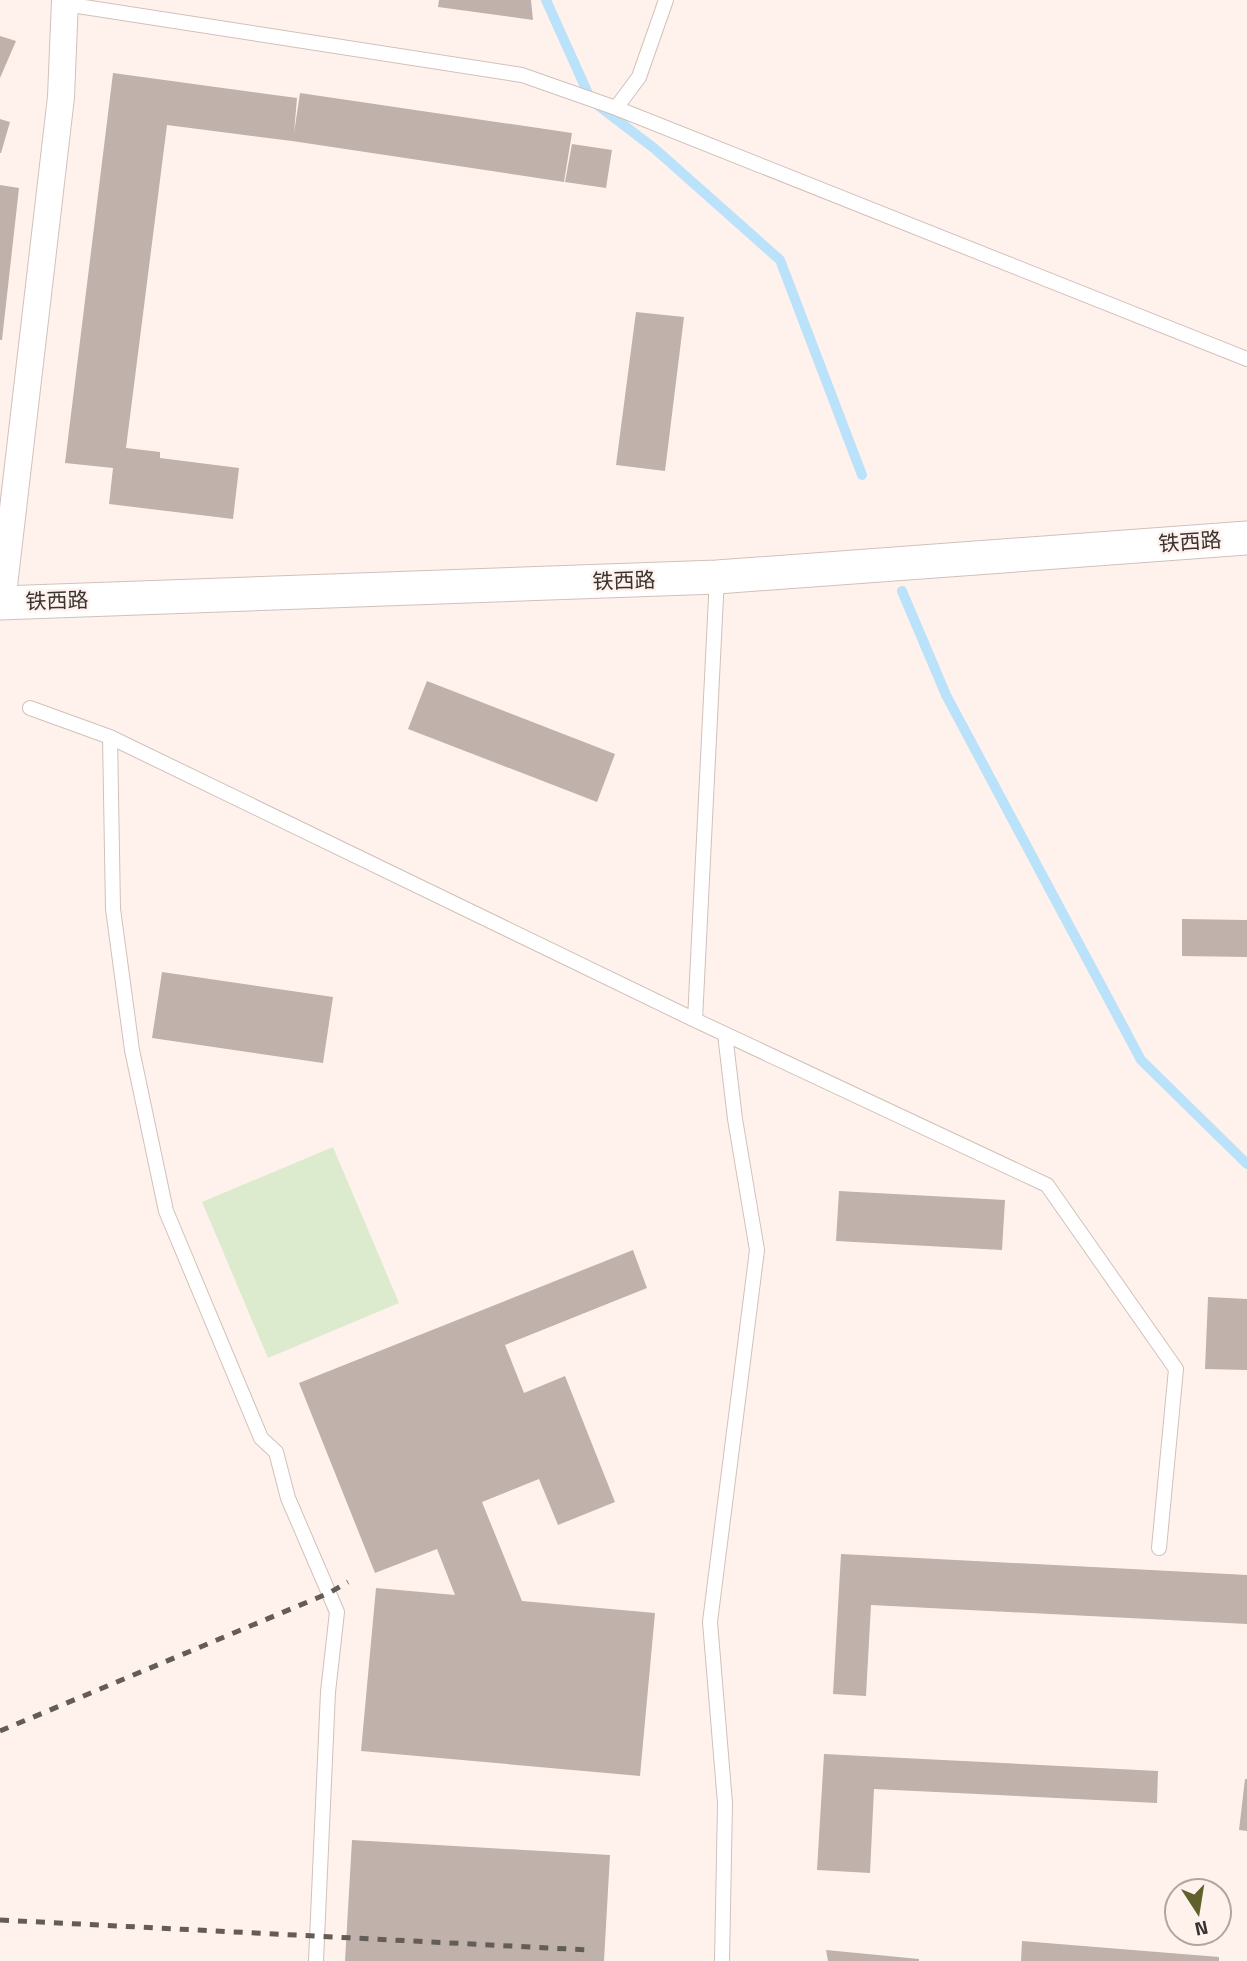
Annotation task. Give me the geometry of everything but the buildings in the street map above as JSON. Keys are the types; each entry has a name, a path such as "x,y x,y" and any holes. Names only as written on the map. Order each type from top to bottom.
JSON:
{"street":[{"path":"1,603 61,97 65,2"},
{"name":"铁西路","path":"1,603 716,577 1247,538"}],"lane":[{"path":"616,108 639,77 666,0"},
{"path":"65,2 522,75 616,108 1247,359"},
{"path":"695,1020 716,577"},
{"path":"30,708 110,737 724,1034 1047,1185 1176,1369 1159,1548"},
{"path":"110,737 113,909 132,1050 166,1210 261,1438 276,1452 288,1498 337,1612 328,1692 316,1961"},
{"path":"722,1961 725,1803 710,1622 757,1250 724,1034"}],"green space":[{"path":"333,1147 399,1303 268,1358 202,1202"}],"waterway":[{"path":"546,0 591,100 655,149 780,260 862,475"},
{"path":"902,591 946,695 1141,1060 1247,1164"}],"railway":[{"path":"0,1731 329,1593 348,1582"},
{"path":"0,1920 589,1950"}]}
